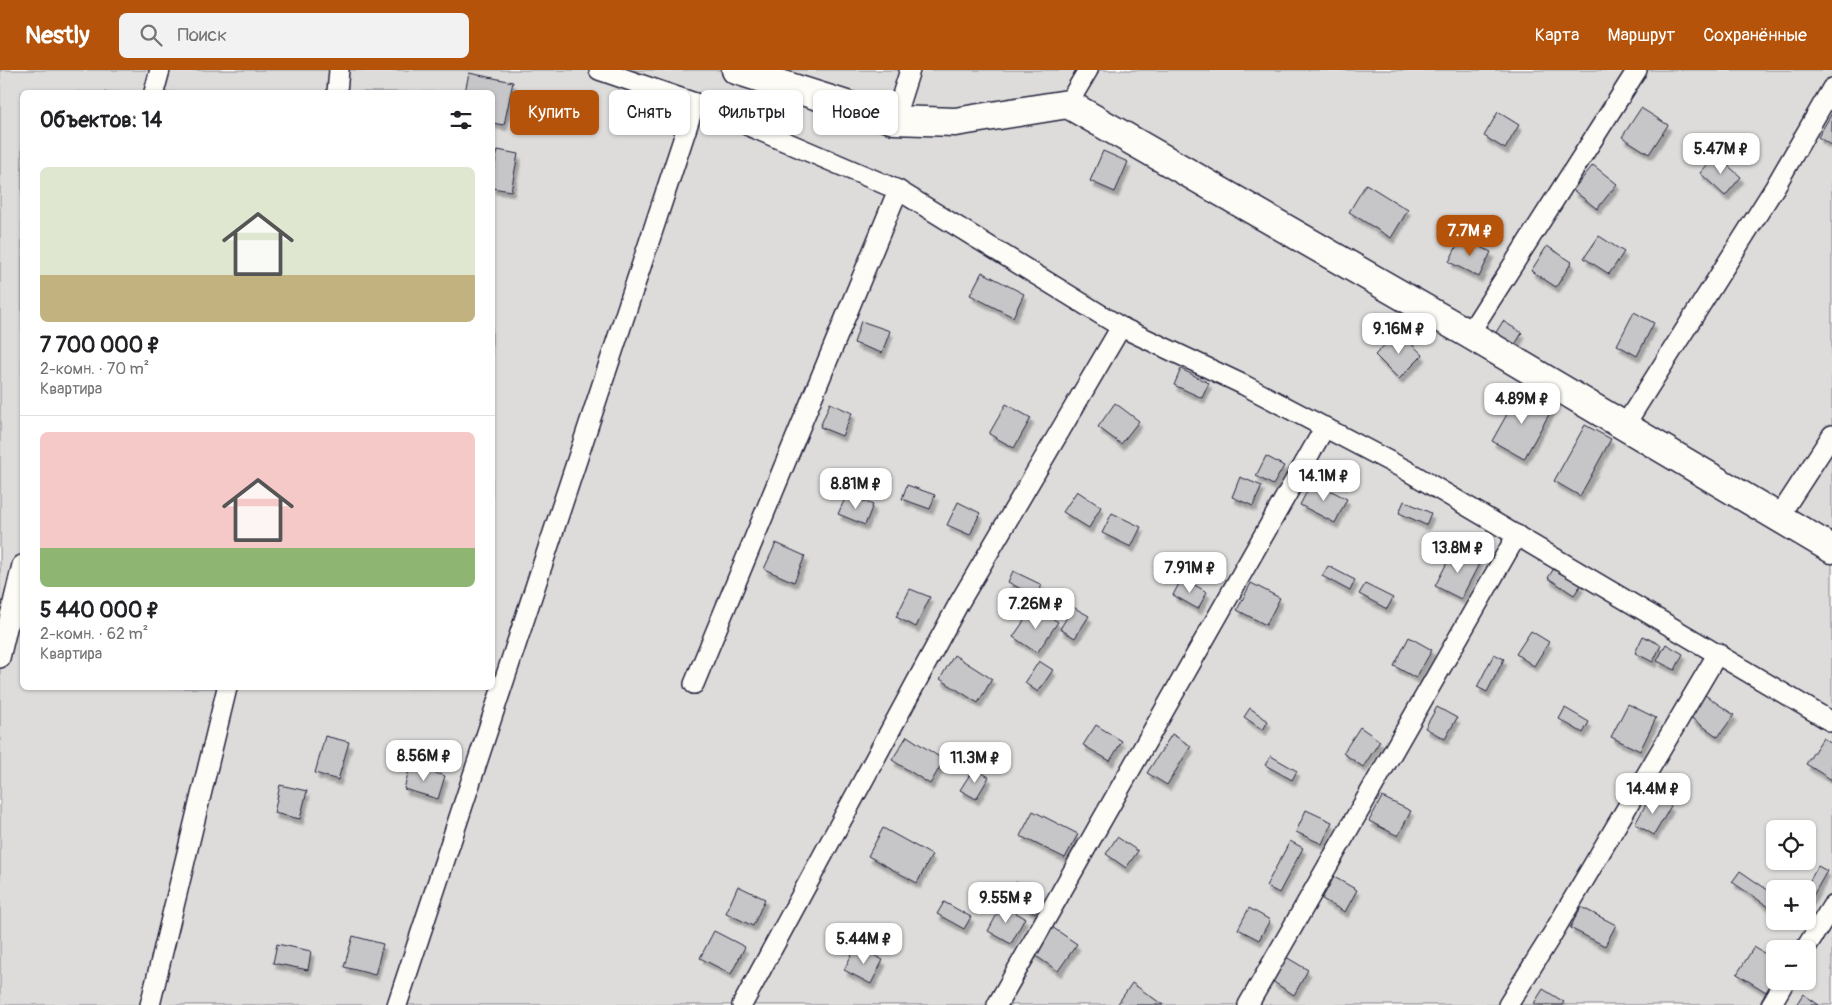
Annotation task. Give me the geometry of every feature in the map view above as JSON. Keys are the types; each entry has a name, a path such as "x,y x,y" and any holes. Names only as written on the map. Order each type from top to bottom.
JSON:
{"street":[{"path":"736,70 813,94"},
{"path":"898,120 955,122 1068,104 1469,334 1832,549"}],"lane":[{"path":"155,90 160,70"},
{"path":"337,90 339,70"},
{"path":"599,70 695,103 898,190 1121,327 1244,385 1406,470 1832,722"},
{"path":"898,108 910,70"},
{"path":"1068,104 1088,70"},
{"path":"1469,334 1637,70"},
{"path":"1625,425 1775,187 1832,88"},
{"path":"397,1005 695,103"},
{"path":"694,684 898,190"},
{"path":"742,1005 958,603 1121,327"},
{"path":"997,1005 1325,427"},
{"path":"1778,518 1832,435"},
{"path":"1248,1005 1517,535"},
{"path":"0,658 20,573"},
{"path":"1508,1005 1553,933 1718,653"},
{"path":"150,1005 227,690"},
{"path":"1811,940 1832,906"},
{"path":"1770,1005 1779,990"}],"shaded area":[{"path":"0,70 1832,70 1832,1005 0,1005"}],"building":[{"path":"469,73 513,82 504,125 495,124 495,90 465,90"},
{"path":"1641,108 1668,125 1649,154 1622,137"},
{"path":"1498,112 1519,125 1505,149 1484,136"},
{"path":"1832,113 1832,146 1818,137"},
{"path":"498,150 518,154 511,191 495,188 495,163"},
{"path":"1103,151 1128,162 1115,192 1090,181"},
{"path":"1716,155 1741,177 1725,196 1700,173"},
{"path":"1593,165 1617,184 1597,209 1573,190"},
{"path":"1366,184 1408,210 1391,238 1349,212"},
{"path":"1599,236 1624,252 1609,274 1584,258"},
{"path":"1461,237 1491,252 1479,277 1449,262"},
{"path":"1547,246 1572,262 1556,287 1531,271"},
{"path":"982,272 1024,294 1013,317 970,295"},
{"path":"1634,312 1654,323 1637,356 1617,345"},
{"path":"861,321 890,331 882,353 854,343"},
{"path":"1503,321 1522,333 1511,351 1492,339"},
{"path":"1398,331 1423,355 1399,379 1375,355"},
{"path":"1181,369 1209,383 1202,398 1174,385"},
{"path":"1520,391 1552,409 1524,459 1492,441"},
{"path":"830,403 852,413 842,436 820,427"},
{"path":"1115,403 1139,421 1121,444 1098,427"},
{"path":"1006,404 1031,418 1014,448 989,434"},
{"path":"1585,425 1611,439 1580,496 1554,481"},
{"path":"1266,456 1284,466 1273,485 1256,476"},
{"path":"1240,477 1262,486 1253,506 1232,497"},
{"path":"1312,481 1347,499 1335,523 1300,505"},
{"path":"907,485 935,495 930,509 902,499"},
{"path":"1077,491 1101,507 1089,528 1063,512"},
{"path":"847,494 873,505 865,525 838,514"},
{"path":"1404,501 1431,513 1426,525 1399,513"},
{"path":"958,502 980,513 970,535 947,525"},
{"path":"1112,513 1141,527 1131,547 1102,533"},
{"path":"776,543 805,556 794,582 764,569"},
{"path":"1454,549 1480,562 1461,599 1435,586"},
{"path":"1328,566 1355,580 1350,591 1322,576"},
{"path":"1554,568 1581,585 1574,595 1548,578"},
{"path":"1013,571 1042,585 1036,597 1008,582"},
{"path":"1182,578 1207,592 1198,609 1173,595"},
{"path":"1251,583 1280,598 1266,625 1237,610"},
{"path":"1365,584 1393,598 1387,609 1359,594"},
{"path":"910,589 930,597 916,627 896,617"},
{"path":"1034,606 1058,622 1037,653 1013,637"},
{"path":"1073,607 1089,616 1075,638 1060,629"},
{"path":"1531,631 1549,642 1534,666 1516,654"},
{"path":"1643,636 1661,645 1653,662 1635,653"},
{"path":"1409,637 1432,650 1416,678 1394,666"},
{"path":"1666,644 1683,654 1675,670 1657,661"},
{"path":"1494,654 1504,659 1487,692 1477,687"},
{"path":"954,655 992,679 978,703 940,679"},
{"path":"1039,661 1053,670 1038,692 1025,683"},
{"path":"1705,695 1734,715 1718,737 1690,717"},
{"path":"1628,704 1656,718 1640,751 1611,737"},
{"path":"1437,707 1457,718 1445,739 1425,728"},
{"path":"1250,708 1268,721 1263,730 1244,717"},
{"path":"1565,708 1589,722 1583,733 1559,719"},
{"path":"1096,725 1122,741 1110,761 1083,745"},
{"path":"1360,727 1380,741 1363,767 1343,753"},
{"path":"1172,734 1191,746 1167,785 1147,773"},
{"path":"325,736 349,742 338,780 315,773"},
{"path":"907,736 944,760 930,784 892,760"},
{"path":"1823,738 1832,744 1832,780 1806,764"},
{"path":"1271,756 1297,771 1292,780 1265,765"},
{"path":"410,766 445,776 438,799 404,789"},
{"path":"974,768 989,777 976,799 960,790"},
{"path":"280,785 307,791 300,819 274,813"},
{"path":"1651,795 1671,806 1654,835 1635,824"},
{"path":"1382,797 1411,811 1398,836 1369,821"},
{"path":"1306,810 1332,822 1322,844 1296,832"},
{"path":"1033,811 1078,834 1065,858 1020,836"},
{"path":"883,828 932,855 917,883 868,856"},
{"path":"1117,837 1138,851 1126,868 1106,854"},
{"path":"1290,841 1303,848 1279,893 1266,886"},
{"path":"1818,866 1827,871 1816,890 1816,880 1810,880"},
{"path":"1740,871 1766,889 1766,905 1732,882"},
{"path":"1334,877 1357,890 1345,912 1322,899"},
{"path":"1016,882 1044,899 1035,913 1008,896"},
{"path":"738,886 765,899 753,926 726,913"},
{"path":"944,902 971,917 964,929 937,914"},
{"path":"1002,905 1025,918 1011,944 988,931"},
{"path":"1581,907 1616,925 1605,946 1570,928"},
{"path":"1249,908 1270,920 1259,940 1238,929"},
{"path":"1052,927 1077,944 1058,971 1033,954"},
{"path":"714,931 745,947 731,974 700,958"},
{"path":"353,936 383,944 375,975 344,967"},
{"path":"277,944 311,951 308,970 273,963"},
{"path":"856,946 883,960 871,984 844,970"},
{"path":"1754,947 1766,954 1766,992 1737,974"},
{"path":"1286,957 1308,970 1294,995 1272,981"},
{"path":"1132,983 1163,1005 1117,1005"},
{"path":"1543,989 1564,1002 1562,1005 1533,1005"},
{"path":"1803,994 1819,1005 1796,1005"}]}
